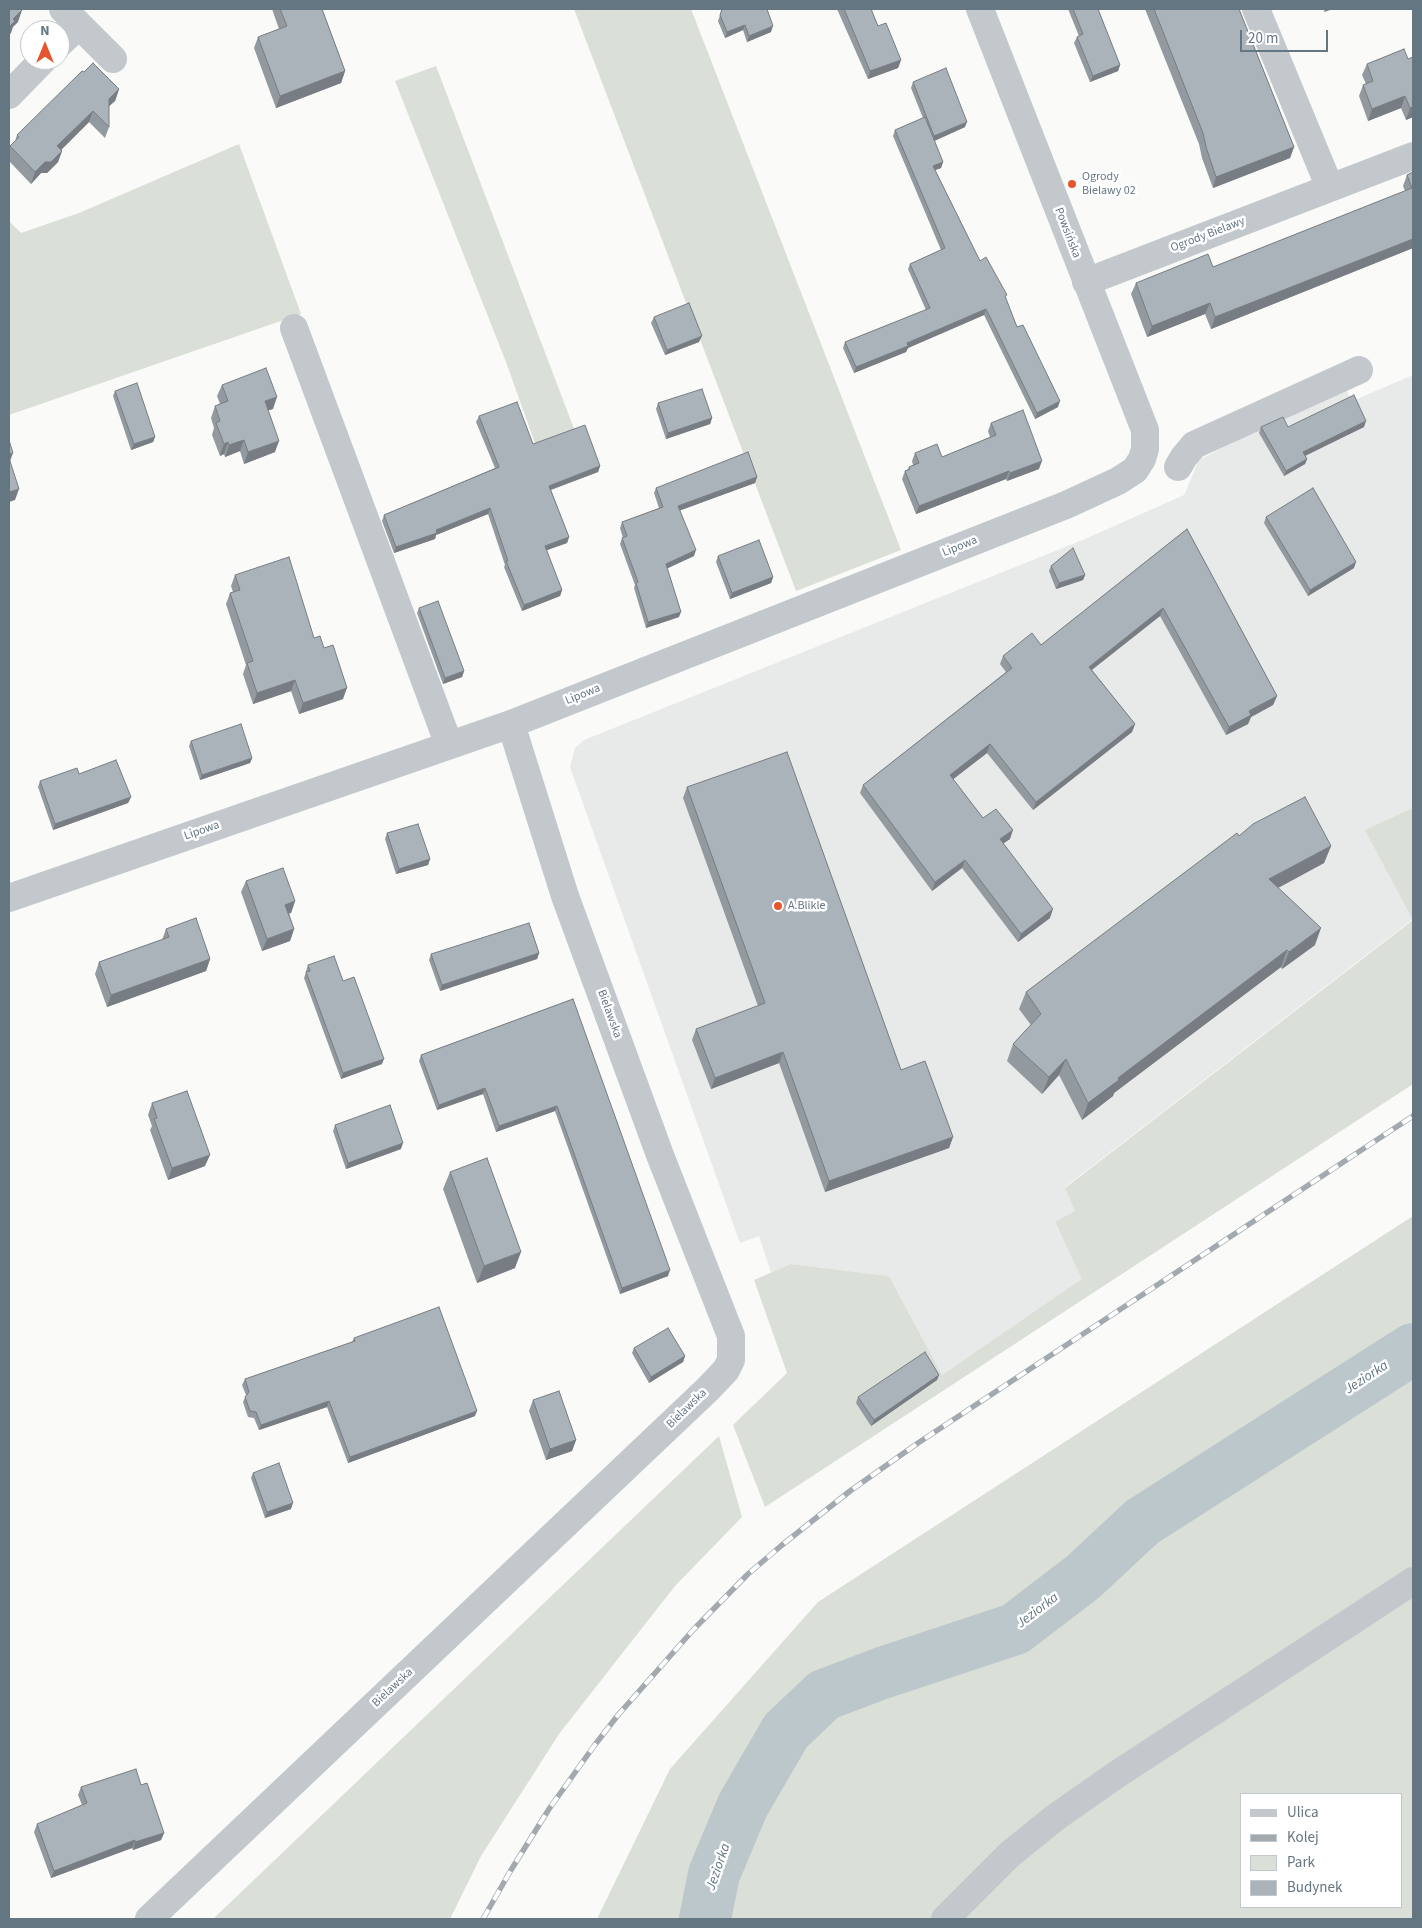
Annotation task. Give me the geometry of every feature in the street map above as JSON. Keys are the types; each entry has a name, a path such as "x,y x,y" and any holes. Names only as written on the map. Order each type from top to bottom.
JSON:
{"street":[{"name":"Powsińska","path":"980,9 1144,430 1145,449 1142,460"},
{"path":"1256,9 1330,188"},
{"path":"70,28 113,59"},
{"path":"9,94 33,70"},
{"name":"Ogrody Bielawy","path":"1086,282 1413,156"},
{"path":"294,328 449,745"},
{"path":"1142,460 1186,470 1184,456 1194,445 1360,370"},
{"name":"Lipowa","path":"9,898 511,724 1066,505 1118,481 1135,470 1142,460"},
{"name":"Bielawska","path":"149,1919 708,1389 726,1370 731,1360 731,1336 660,1155 565,896 511,724"},
{"path":"945,1919 1010,1854 1056,1817 1116,1775 1413,1581"}],"shaded area":[{"path":"1413,375 1413,808 1366,830 1413,919 1065,1187 1075,1211 1055,1223 1083,1279 942,1375 889,1276 791,1264 771,1273 759,1236 740,1243 570,767 575,748 584,740 1085,539 1184,495 1199,460 1345,387 1352,401"}],"green space":[{"path":"574,9 691,9 901,550 796,591"},
{"path":"436,66 576,434 537,449 506,362 395,81"},
{"path":"239,144 301,314 9,415 9,221 21,233 79,213"},
{"path":"1413,808 1413,920 1365,830"},
{"path":"1413,920 1413,1084 765,1507 733,1425 787,1373 754,1280 791,1264 889,1276 942,1375 1082,1279 1055,1222 1075,1211 1065,1188"},
{"path":"1413,1216 1413,1919 597,1919 670,1769 818,1602"},
{"path":"719,1436 742,1517 675,1586 559,1734 481,1856 450,1919 213,1919"}],"building":[{"path":"9,9 22,10 13,19 15,21 9,27"},
{"path":"280,9 322,9 345,71 280,96 258,37 287,26"},
{"path":"722,9 767,9 773,26 749,36 745,25 727,32 720,15"},
{"path":"844,9 871,9 878,26 886,23 901,60 870,71"},
{"path":"1073,9 1098,9 1120,65 1093,76 1077,37 1083,34"},
{"path":"1154,9 1239,9 1294,147 1216,177 1203,133"},
{"path":"1404,49 1408,59 1413,57 1413,107 1410,108 1405,96 1372,109 1363,85 1373,81 1367,64"},
{"path":"93,63 119,89 109,99 109,127 93,111 57,146 62,151 51,162 45,162 35,172 10,146 19,137 17,135 82,71 84,72"},
{"path":"946,68 967,122 934,136 913,82"},
{"path":"925,117 943,162 933,166 980,261 986,257 1007,295 1005,296 1017,327 1023,325 1060,401 1037,413 986,309 907,343 908,346 856,367 845,342 930,308 910,264 945,248 895,130"},
{"path":"1413,172 1413,239 1215,317 1210,303 1152,326 1136,283 1208,254 1213,267 1412,188 1407,175"},
{"path":"689,303 702,336 667,350 654,317"},
{"path":"266,368 277,397 265,401 279,441 248,452 244,440 229,445 228,442 224,444 216,423 220,421 215,406 228,401 222,385"},
{"path":"137,383 155,437 134,444 115,391"},
{"path":"702,389 712,418 668,433 658,403"},
{"path":"1354,395 1366,421 1303,452 1307,459 1286,471 1261,427 1283,417 1288,427"},
{"path":"517,402 533,444 585,425 600,466 549,486 569,537 545,546 562,590 524,605 506,561 508,561 490,508 436,530 437,533 396,547 384,515 499,467 479,416"},
{"path":"1023,410 1042,461 1010,473 1009,471 919,506 905,471 919,463 915,453 937,444 942,457 996,435 991,423"},
{"path":"9,440 13,453 9,454"},
{"path":"748,452 757,477 678,506 696,550 666,564 681,612 648,622 636,583 638,582 622,538 627,536 622,522 663,507 656,488"},
{"path":"9,458 19,489 9,492"},
{"path":"1313,488 1356,562 1310,590 1266,517"},
{"path":"1187,529 1277,696 1249,711 1251,715 1229,727 1163,608 1089,667 1135,724 1036,802 990,744 950,775 983,818 996,809 1013,830 1000,839 1053,909 1021,934 965,860 935,882 863,785 1012,668 1003,656 1032,633 1041,645"},
{"path":"759,540 773,577 732,593 718,556"},
{"path":"1073,548 1085,575 1059,583 1051,566"},
{"path":"289,557 314,638 320,636 324,648 333,645 347,688 303,703 295,680 257,693 247,663 253,661 230,593 240,590 235,575"},
{"path":"438,601 464,671 445,678 419,608"},
{"path":"241,724 252,758 202,775 191,741"},
{"name":"A.Blikle","path":"787,752 901,1070 925,1061 953,1137 829,1181 783,1052 715,1078 696,1029 765,1003 687,787"},
{"path":"116,760 131,797 55,824 40,781 77,768 79,774"},
{"path":"1305,797 1331,846 1269,879 1321,928 1289,952 1287,950 1118,1078 1119,1080 1088,1103 1066,1059 1049,1077 1013,1044 1041,1014 1026,992 1237,833 1239,836 1253,824"},
{"path":"418,824 430,859 399,869 387,833"},
{"path":"283,868 295,901 285,905 294,929 267,939 246,881"},
{"path":"196,918 210,959 111,995 99,962 169,937 166,929"},
{"path":"529,923 539,953 442,985 431,954"},
{"path":"334,956 343,981 354,977 384,1059 343,1073 306,972 310,971 308,965"},
{"path":"573,999 670,1270 622,1288 557,1106 499,1126 485,1088 439,1105 421,1055"},
{"path":"187,1091 210,1155 172,1168 154,1119 157,1118 152,1103"},
{"path":"390,1105 403,1143 348,1163 335,1125"},
{"path":"487,1158 521,1252 484,1266 450,1172"},
{"path":"439,1307 477,1411 350,1457 329,1401 261,1425 256,1412 250,1411 245,1397 249,1392 245,1379 355,1341 354,1338"},
{"path":"668,1328 685,1356 651,1377 634,1348"},
{"path":"925,1352 939,1375 874,1420 858,1397"},
{"path":"559,1391 576,1440 550,1449 533,1400"},
{"path":"279,1463 293,1503 267,1512 253,1473"},
{"path":"136,1769 141,1785 147,1783 164,1833 135,1842 135,1840 54,1871 37,1824 87,1803 81,1787"}],"waterway":[{"name":"Jeziorka","path":"705,1919 714,1874 743,1805 786,1731 824,1695 882,1673 1015,1629 1083,1577 1142,1522 1413,1349"}],"railway":[{"path":"483,1919 549,1809 594,1746 618,1715 694,1629 748,1574 850,1491 918,1443 1413,1116"}],"place":[{"name":"Ogrody Bielawy 02","path":"1072,184"},
{"name":"A.Blikle","path":"778,906"}]}
